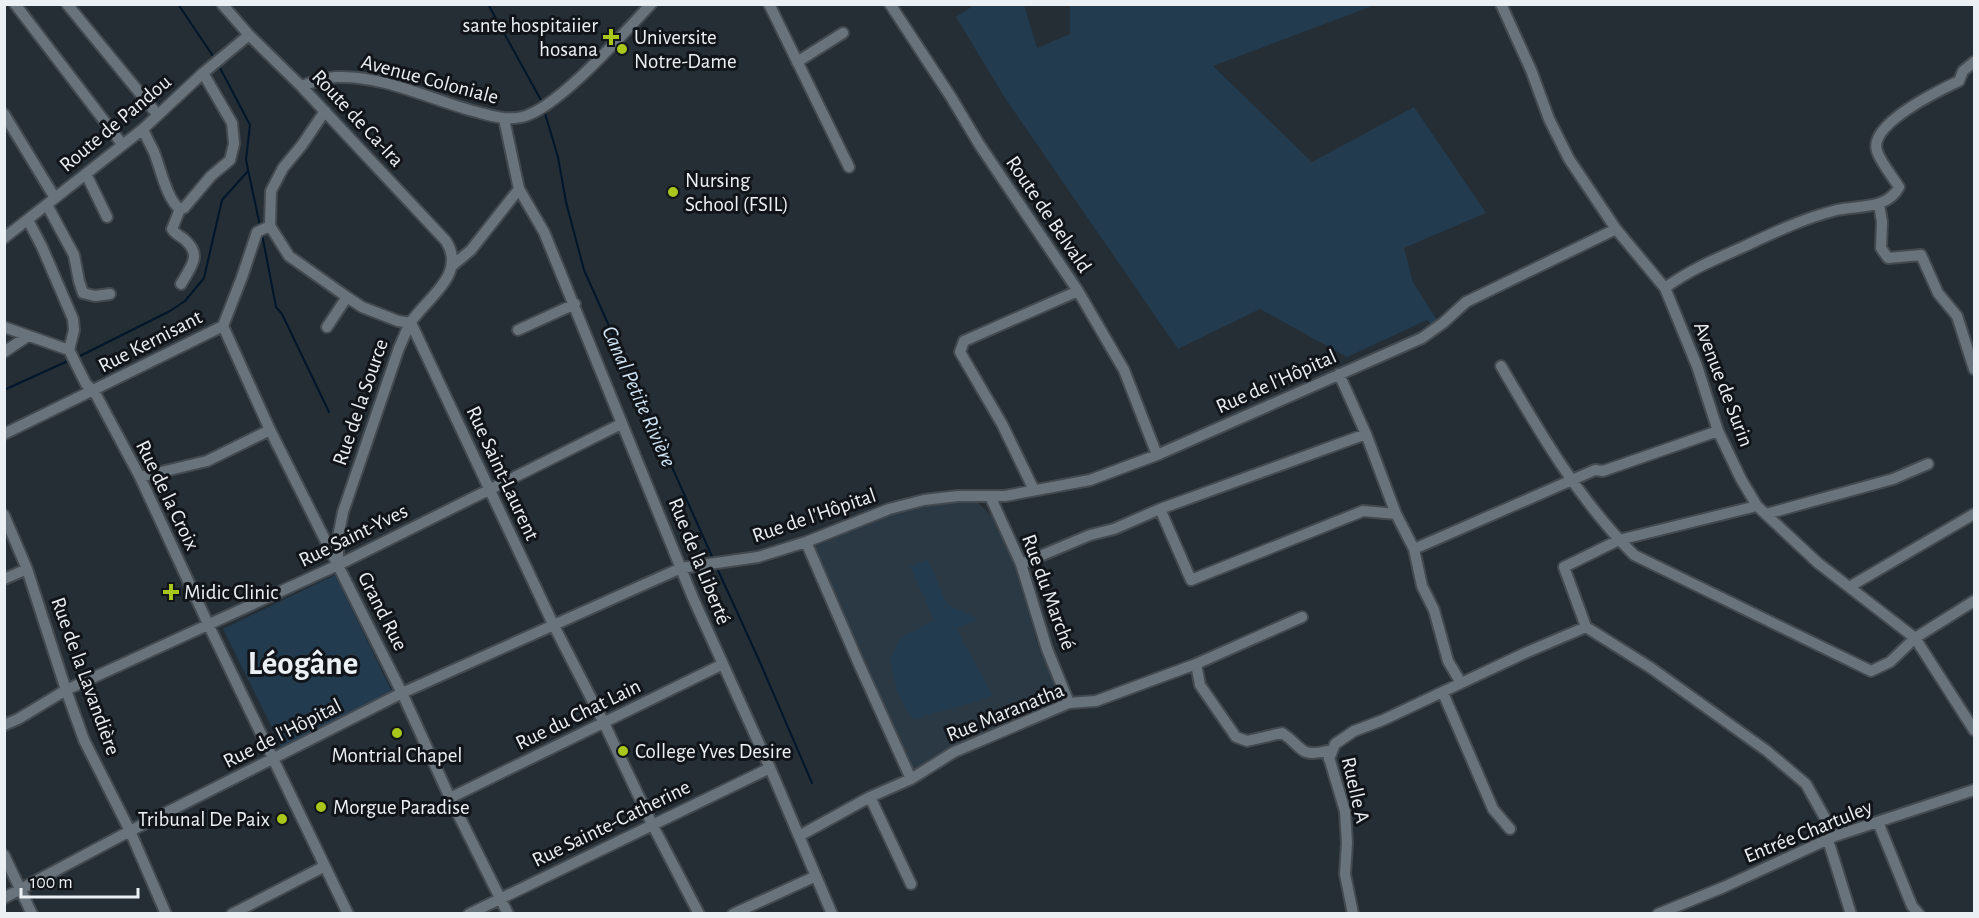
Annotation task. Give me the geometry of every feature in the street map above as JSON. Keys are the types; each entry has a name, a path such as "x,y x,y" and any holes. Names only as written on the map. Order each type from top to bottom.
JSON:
{"street":[{"path":"15,4 122,144"},
{"path":"67,4 157,114"},
{"name":"Route de Ca-Ira","path":"222,4 446,241 452,250 453,266"},
{"name":"Avenue Coloniale","path":"301,86 336,77 376,81 443,103 504,119 522,117 555,99 619,39 651,4"},
{"path":"769,4 849,167"},
{"name":"Route de Belvald","path":"890,4 979,144 1078,291 1124,370 1157,455"},
{"name":"Avenue de Surin","path":"1502,4 1531,70 1549,119 1569,159 1617,229 1665,288 1697,366 1718,431 1741,479 1762,510 1818,564 1915,638 1974,730"},
{"path":"797,62 843,33"},
{"name":"Route de Pandou","path":"4,238 143,129 203,73 249,35"},
{"path":"1665,288 1695,269 1815,217 1850,208 1879,204 1895,195 1899,187 1876,150 1878,138 1887,126 1926,96 1959,81 1963,71 1974,62"},
{"path":"181,284 195,257 194,251 185,240 172,229 180,209 184,208 211,176 230,160 234,144 232,123 203,73"},
{"path":"325,111 283,168 272,191 270,226 289,256 347,297 362,307 411,323"},
{"path":"4,114 51,202 74,255 83,293 95,297 110,294"},
{"name":"Rue de la Liberté","path":"504,119 519,189 544,232 681,568 832,914"},
{"path":"143,129 167,188 177,209 180,209"},
{"path":"86,174 98,194 107,217"},
{"name":"Rue de la Source","path":"338,565 338,537 343,512 399,348 411,323 442,285 453,266 471,250 519,189"},
{"path":"1879,204 1882,222 1881,248 1888,258 1921,255 1938,293 1957,316 1974,369"},
{"path":"4,327 72,357 73,319 28,220"},
{"name":"Rue Kernisant","path":"4,434 223,326 257,232 270,226"},
{"name":"Rue de l'Hôpital","path":"4,898 130,831 402,693 681,568 758,557 806,542 889,509 924,500 958,496 1005,496 1090,480 1157,455 1422,338 1443,324 1466,302 1617,229"},
{"path":"1034,490 1002,424 960,352 964,341 1078,291"},
{"path":"327,327 347,297"},
{"path":"518,330 575,304"},
{"name":"Rue Saint-Laurent","path":"411,323 553,624 699,914"},
{"name":"Grand Rue","path":"223,326 270,430 402,693 450,798 508,914"},
{"path":"4,352 28,336"},
{"name":"Rue de la Croix","path":"72,357 86,384 94,391 140,477 348,914"},
{"path":"1501,366 1570,480 1634,555 1871,671 1890,662 1915,638 1974,601"},
{"path":"1339,374 1366,434 1396,514 1414,549 1422,586 1434,610 1448,661 1461,684"},
{"name":"Rue Saint-Yves","path":"4,725 66,690 338,565 621,424"},
{"path":"140,477 207,460 270,430"},
{"path":"1414,549 1595,470 1603,471 1718,431"},
{"path":"1021,564 1160,509 1366,434"},
{"path":"1851,914 1832,838 1806,784 1767,751 1670,681 1586,627 1564,567 1619,540 1893,479 1928,464"},
{"name":"Rue du Marché","path":"990,496 1021,564 1047,649 1069,703"},
{"path":"1160,509 1191,580 1363,511 1396,514"},
{"path":"1848,587 1974,514"},
{"name":"Rue de la Lavandière","path":"4,515 27,569 84,740 130,831 166,914"},
{"path":"806,542 911,779"},
{"path":"4,579 27,569"},
{"name":"Rue Maranatha","path":"799,836 870,797 911,779 954,752 1069,703 1096,701 1196,664 1302,617"},
{"path":"1329,759 1335,744 1354,731 1383,720 1586,627"},
{"name":"Rue du Chat Lain","path":"450,798 723,664"},
{"name":"Ruelle A","path":"1196,664 1200,686 1236,737 1247,741 1282,733 1306,753 1327,751 1345,811 1347,843 1345,874 1353,914"},
{"path":"1443,693 1493,808 1510,829"},
{"name":"Rue Sainte-Catherine","path":"469,914 770,768"},
{"name":"Entrée Chartuley","path":"1663,913 1832,838 1974,790"},
{"path":"870,797 911,884"},
{"path":"1878,822 1912,906 1919,914"},
{"path":"4,855 32,914"},
{"path":"232,914 325,866"},
{"path":"734,914 816,876"}],"shaded area":[{"path":"974,5 1024,5 1037,48 1070,34 1070,5 1375,5 1213,66 1312,162 1414,107 1486,213 1404,248 1413,282 1437,320 1432,325 1427,320 1347,357 1260,309 1178,349 1005,98 956,17"},
{"path":"958,501 977,502 992,516 1014,564 1039,649 1064,703 915,773 811,548 887,516 920,506"},
{"path":"928,560 947,604 978,619 956,628 993,696 915,719 900,698 890,658 901,638 934,620 910,566"},
{"path":"335,575 393,694 282,748 223,629"}],"waterway":[{"path":"178,4 215,59"},
{"name":"Canal Petite Rivière","path":"488,4 542,102"},
{"path":"218,64 250,125 246,160 260,226"},
{"name":"Canal Petite Rivière","path":"544,110 558,157 566,202 584,270 714,561"},
{"path":"78,357 170,311 185,301 204,278 222,200 248,171"},
{"path":"262,234 276,307 282,314 329,412"},
{"path":"4,390 70,360"},
{"name":"Canal Petite Rivière","path":"716,566 812,783"}],"place":[{"name":"sante hospitaiier hosana","path":"611,37"},
{"name":"Universite Notre-Dame","path":"622,49"},
{"name":"Nursing School (FSIL)","path":"673,192"},
{"name":"Midic Clinic","path":"171,592"},
{"name":"Montrial Chapel","path":"397,733"},
{"name":"College Yves Desire","path":"623,751"},
{"name":"Morgue Paradise","path":"321,807"},
{"name":"Tribunal De Paix","path":"282,819"}],"district":[{"name":"Léogâne","path":"303,662"}]}
